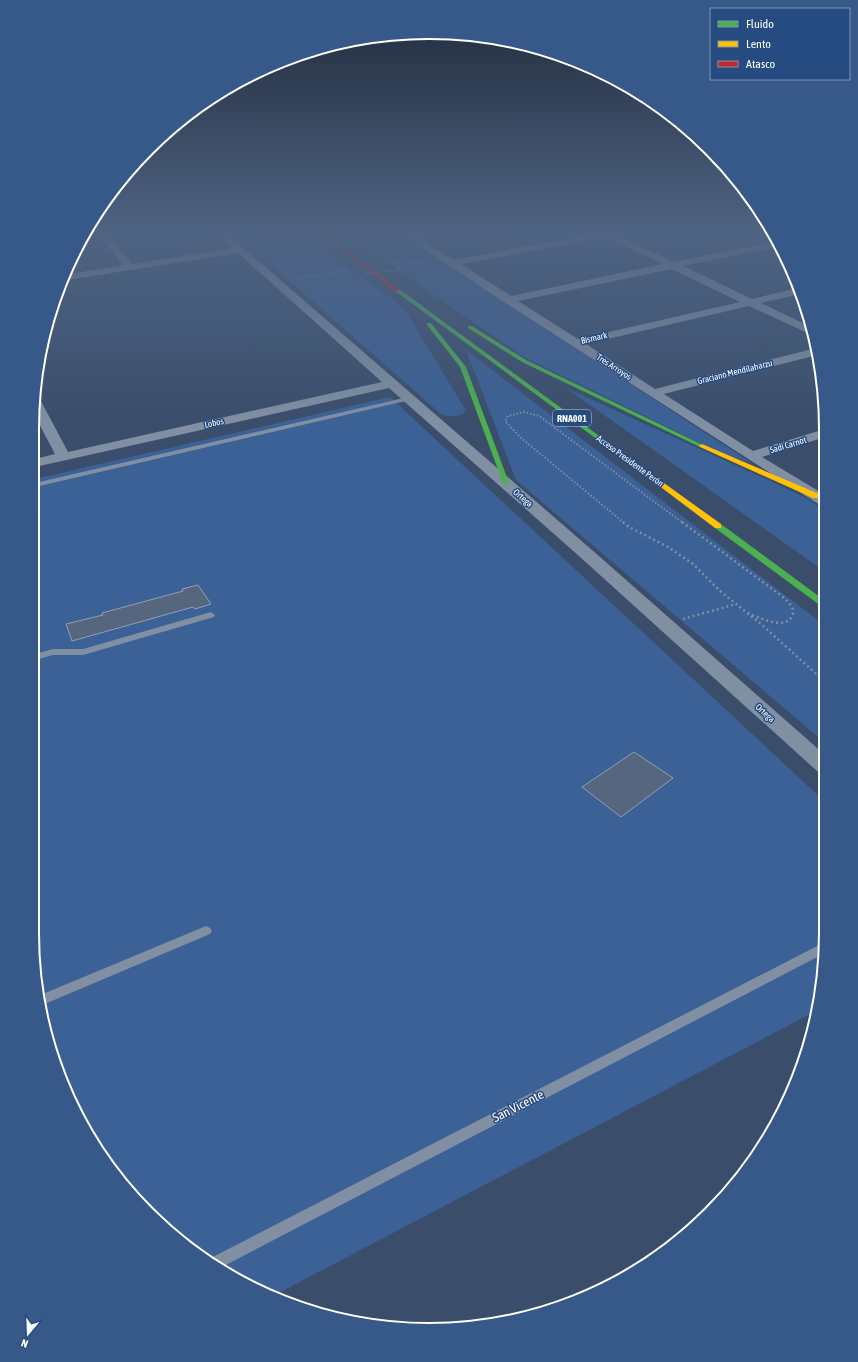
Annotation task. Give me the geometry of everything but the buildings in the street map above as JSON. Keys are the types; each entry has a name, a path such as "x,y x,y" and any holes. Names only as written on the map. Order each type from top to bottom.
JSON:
{"highway":[{"path":"396,296 430,325 462,367 506,483"},
{"name":"Acceso Presidente Perón","path":"406,296 819,600"},
{"path":"534,377 463,324 524,361 664,429 819,499"}],"street":[{"name":"Ortega","path":"293,296 408,399 666,624 819,762"},
{"name":"Tres Arroyos","path":"501,296 819,498"},
{"path":"508,300 530,296"},
{"path":"736,296 806,329"},
{"name":"Bismark","path":"576,343 779,296"},
{"name":"Graciano Mendilaharzu","path":"653,393 812,352"},
{"name":"Lobos","path":"39,462 392,384"},
{"path":"40,412 63,456"},
{"name":"Sadi Carnot","path":"751,456 819,435"}],"lane":[{"path":"39,484 408,399"},
{"path":"39,656 53,652 83,652 211,615"},
{"path":"44,999 206,931"},
{"name":"San Vicente","path":"219,1261 818,950"}],"path":[{"path":"748,613 774,622 785,622 791,618 793,612 791,605 783,597 539,416 522,411 508,416 505,421 520,437 629,527 684,556 720,591 748,613 819,677"},
{"path":"666,624 736,604"}],"shaded area":[{"path":"306,296 387,296 404,308 466,411 460,415 454,416 441,414"},
{"path":"435,296 495,296 753,464 714,450 522,356"},
{"path":"466,350 819,621 819,738 516,480"},
{"path":"566,388 781,486 808,499 819,507 819,567"},
{"path":"390,397 819,796 819,933 816,984 811,1014 279,1293 234,1271 212,1257 153,1209 105,1150 91,1128 69,1082 52,1034 46,1009 42,984 39,933 39,478"}],"traffic: fast":[{"path":"405,296 611,447"},
{"path":"429,324 463,367 506,483"},
{"path":"470,327 524,361 702,446"},
{"path":"718,526 819,600"}],"traffic: slow":[{"path":"702,446 816,496"},
{"path":"611,447 718,526"}]}
